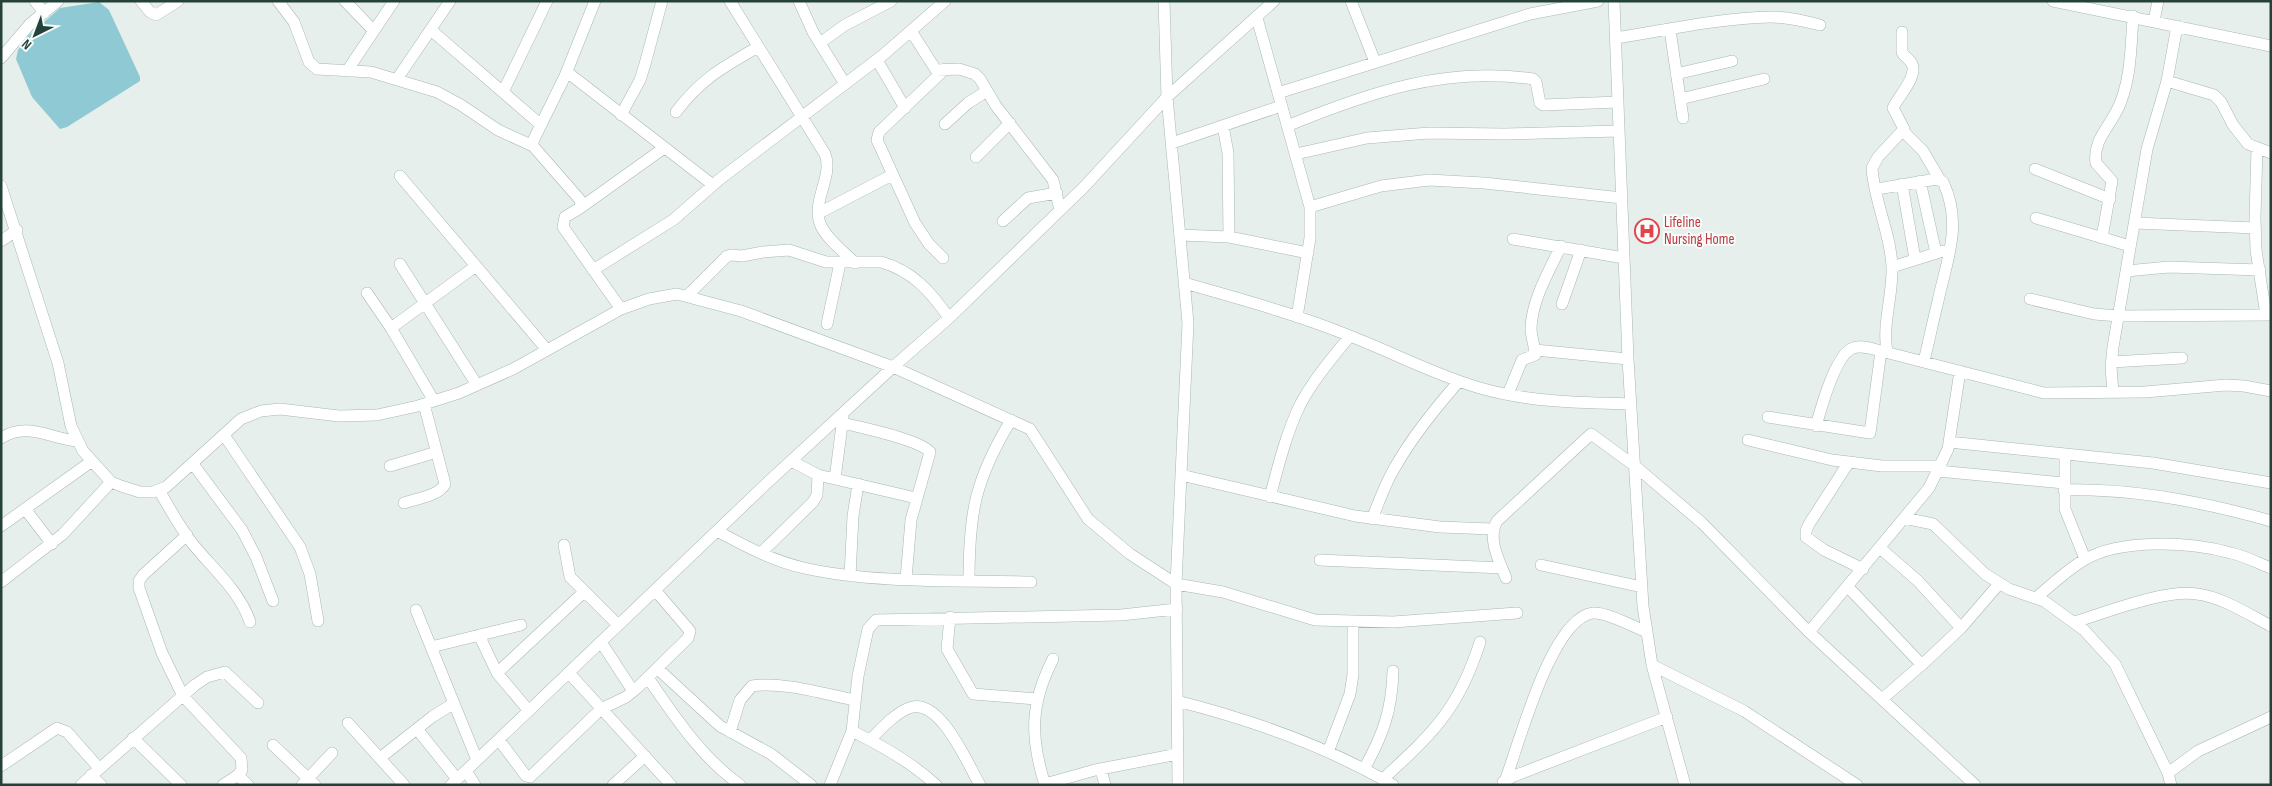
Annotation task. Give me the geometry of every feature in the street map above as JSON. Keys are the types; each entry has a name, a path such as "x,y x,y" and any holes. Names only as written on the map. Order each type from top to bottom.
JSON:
{"street":[{"path":"35,1 44,13"},
{"path":"1,58 30,24 58,1"},
{"path":"141,1 150,12 156,15 178,1"},
{"path":"278,1 294,22 309,62 313,66 324,71 371,72 448,97 498,130 533,146 577,195 581,201 580,208"},
{"path":"345,1 374,31"},
{"path":"347,71 394,1"},
{"path":"397,80 450,1"},
{"path":"503,92 547,1"},
{"path":"533,146 533,141 567,72 595,1"},
{"path":"621,115 640,80 646,64 662,1"},
{"path":"730,1 828,162 819,213 820,223 825,232 855,263"},
{"path":"799,1 820,43 845,84"},
{"path":"820,43 859,17 891,1"},
{"path":"593,270 673,220 713,185 877,60 945,1"},
{"path":"1164,1 1167,97 1188,323 1176,584 1178,785"},
{"path":"458,778 791,461 843,418 893,367 949,318 1060,210 1167,97 1274,1"},
{"path":"1278,93 1530,14 1598,1"},
{"path":"1614,1 1628,358 1642,587 1652,665 1686,785"},
{"path":"2053,1 2271,46"},
{"path":"2154,21 2158,1"},
{"path":"1356,3 1375,62"},
{"path":"2102,238 2112,181 2096,163 2095,157 2099,140 2116,113 2125,86 2133,16"},
{"path":"1616,38 1771,17 1793,19 1820,25"},
{"path":"1257,18 1310,207 1308,253 1297,317"},
{"path":"2113,393 2111,382 2112,362 2130,246 2147,149 2167,81 2177,26"},
{"path":"430,30 541,125"},
{"path":"1670,30 1683,118"},
{"path":"911,31 934,68 939,71 960,69 975,74 1048,172 1053,180 1060,210"},
{"path":"1768,417 1870,434 1884,352 1892,267 1877,189 1872,173 1873,164 1903,130 1904,124 1893,108 1905,92 1913,66 1902,52 1902,32"},
{"path":"676,112 691,92 705,79 758,47"},
{"path":"877,60 905,108"},
{"path":"1676,74 1732,62"},
{"path":"943,258 922,236 878,145 877,136 945,69"},
{"path":"567,72 713,185"},
{"path":"1287,126 1365,96 1428,80 1479,74 1533,79 1536,82 1538,100 1543,105 1618,102"},
{"path":"1680,98 1764,80"},
{"path":"2167,81 2214,95 2221,102 2239,134 2248,144 2271,153"},
{"path":"945,124 968,103 987,91"},
{"path":"1172,143 1281,106"},
{"path":"976,157 1010,123"},
{"path":"1223,126 1228,153 1229,237"},
{"path":"1903,130 1923,151 1944,185 1950,203 1953,222 1952,248 1924,361"},
{"path":"1296,154 1367,138 1429,133 1619,132"},
{"path":"621,309 563,227 565,217 664,148"},
{"path":"2030,299 2075,310 2119,316 2269,315 2260,270 2256,228 2257,149"},
{"path":"2035,169 2110,199"},
{"path":"819,213 892,175"},
{"path":"400,176 547,350"},
{"path":"1310,207 1380,186 1429,180 1484,183 1622,198"},
{"path":"1877,189 1920,181 1940,180"},
{"path":"1920,181 1936,253"},
{"path":"1902,184 1915,259"},
{"path":"1,186 4,204 17,230 58,363 71,426 83,451 111,482 140,492 153,492 166,487 241,419 261,411 280,409 339,416 377,415 429,403 513,369 621,309 649,299 677,294 741,311 893,367 1030,429 1088,519 1130,554 1176,584 1223,592 1315,620 1393,622 1516,613"},
{"path":"1003,221 1028,198 1056,193"},
{"path":"2036,218 2130,246"},
{"path":"2135,223 2256,228"},
{"path":"1,241 17,230"},
{"path":"1180,235 1229,237 1308,253"},
{"path":"1513,239 1624,258"},
{"path":"1508,394 1520,362 1526,357 1534,357 1535,350 1531,336 1532,317 1543,285 1561,246"},
{"path":"1892,267 1952,248"},
{"path":"687,296 727,256 789,250 826,262 881,262 908,274 923,284 935,297 949,318"},
{"path":"1562,304 1581,250"},
{"path":"827,324 840,263"},
{"path":"400,264 477,385"},
{"path":"391,328 476,266"},
{"path":"2126,271 2169,267 2260,270"},
{"path":"1184,283 1297,317 1350,336 1430,371 1481,389 1574,403 1631,404"},
{"path":"367,293 391,328 429,403 437,452 444,479 443,488 404,503"},
{"path":"1270,497 1282,451 1300,406 1319,374 1350,336"},
{"path":"1816,426 1830,382 1844,356 1850,349 1859,347 1924,361 2044,393 2113,393 2226,385 2271,391"},
{"path":"1535,350 1628,358"},
{"path":"2112,362 2182,358"},
{"path":"1809,632 1863,570 1929,488 1940,468 1949,442 1960,372"},
{"path":"1372,518 1394,470 1408,447 1423,424 1458,381"},
{"path":"835,479 843,418"},
{"path":"843,418 905,440 928,450 931,454 910,520 906,579"},
{"path":"969,581 971,522 977,491 988,461 1011,420"},
{"path":"3,434 30,429 66,440 78,441"},
{"path":"1320,560 1504,573 1492,537 1492,529 1497,521 1591,434 1635,466 1702,523 1809,632 1975,785"},
{"path":"224,435 300,547 310,574 318,621"},
{"path":"1748,440 1832,460 1882,466 1940,468 2064,486 2133,491 2183,500 2271,521"},
{"path":"1949,442 2153,463 2271,483"},
{"path":"390,466 437,452"},
{"path":"2065,454 2065,509 2085,559"},
{"path":"1,526 92,461"},
{"path":"791,461 818,475 916,498"},
{"path":"1849,462 1809,524 1806,538 1824,550 1863,570"},
{"path":"193,464 242,530 256,557 273,601"},
{"path":"761,553 814,502 817,495 818,475"},
{"path":"1181,475 1270,497 1372,518 1440,528 1492,529"},
{"path":"1,582 52,544 111,482"},
{"path":"850,576 853,516 858,484"},
{"path":"159,490 187,535 239,599 250,622"},
{"path":"25,509 52,544"},
{"path":"1904,518 1932,524 1985,574 1999,584 2044,601 2074,622 2103,649 2115,664 2170,779 2198,751 2271,717"},
{"path":"717,532 761,553 803,568 850,576 1031,582"},
{"path":"187,535 143,575 139,581 139,588 162,653 183,696 241,758 242,770 223,785"},
{"path":"564,545 568,574 618,625"},
{"path":"2036,598 2085,559 2130,545 2184,545 2231,553 2271,568"},
{"path":"1880,548 1918,581 1961,628"},
{"path":"1541,565 1642,587"},
{"path":"1882,699 1961,628 1999,584"},
{"path":"1848,587 1922,665"},
{"path":"498,740 526,776 530,777 602,709 633,691 658,669 688,638 690,631 655,590"},
{"path":"497,673 584,592"},
{"path":"2074,622 2171,595 2197,594 2220,601 2271,626"},
{"path":"830,785 852,731 854,700 868,629 872,622 880,619 950,617 1121,615 1176,609"},
{"path":"416,610 478,760"},
{"path":"1503,784 1550,658 1578,620 1585,615 1596,613 1647,632"},
{"path":"950,617 947,649 973,694 1037,699"},
{"path":"1328,752 1350,694 1353,674 1353,621"},
{"path":"431,647 521,625"},
{"path":"479,635 497,673 529,711"},
{"path":"601,642 633,691"},
{"path":"1177,701 1228,714 1328,752 1388,782 1437,727 1457,699 1471,670 1480,642"},
{"path":"1053,659 1041,682 1037,699 1035,729 1038,762 1045,784 1101,769 1178,754"},
{"path":"1652,665 1744,711 1858,785"},
{"path":"658,669 700,710 720,726 771,754 811,785"},
{"path":"1364,769 1379,742 1388,720 1393,671"},
{"path":"81,785 133,738 207,677 225,672 258,702"},
{"path":"569,673 671,785"},
{"path":"648,678 703,754 722,772 740,785"},
{"path":"730,732 740,700 752,686 762,684 854,700"},
{"path":"380,758 416,729 454,703"},
{"path":"870,740 894,717 910,707 925,709 939,718 949,728 980,785"},
{"path":"1503,784 1667,718"},
{"path":"348,723 404,785"},
{"path":"1,766 57,728 67,732 95,772 101,785"},
{"path":"416,729 458,778 475,785"},
{"path":"852,731 923,773 936,785"},
{"path":"133,738 181,785"},
{"path":"273,745 308,783 332,753"},
{"path":"613,785 645,756"},
{"path":"1101,769 1105,785"},
{"path":"238,775 248,785"}],"water":[{"path":"99,2 109,10 140,77 140,81 67,127 60,129 32,97 16,59 18,50 28,36 60,8"}],"place":[{"name":"Lifeline Nursing Home","path":"1647,231"}]}
